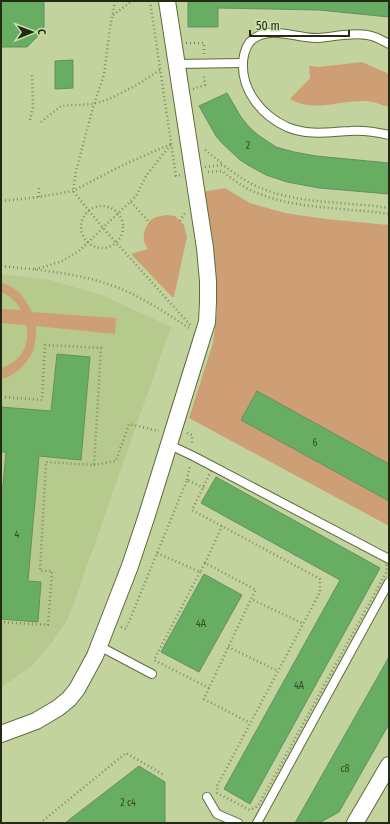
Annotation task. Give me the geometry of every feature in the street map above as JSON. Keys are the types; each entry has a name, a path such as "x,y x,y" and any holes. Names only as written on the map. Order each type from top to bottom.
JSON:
{"street":[{"path":"1,734 36,720 58,708 69,699 85,676 99,646 130,566 167,438 207,322 208,281 205,248 190,173 167,1"},
{"path":"355,823 389,765"}],"lane":[{"path":"389,44 374,37 360,34 317,38 284,33 267,34 253,39 249,43 244,54 243,64 246,84 254,101 266,113 286,126 308,133 360,130 389,135"},
{"path":"176,64 243,64"},
{"path":"167,438 195,457 389,559"},
{"path":"257,823 389,582"},
{"path":"99,646 152,674"},
{"path":"207,797 217,814 238,823"}],"path":[{"path":"73,191 76,171 94,104 104,75 115,1"},
{"path":"112,15 132,1"},
{"path":"150,1 176,176 223,165"},
{"path":"183,43 204,43 205,85 189,90"},
{"path":"41,122 61,106 94,104 109,99 136,86 160,70"},
{"path":"30,120 33,107 32,74"},
{"path":"171,144 175,150"},
{"path":"1,201 39,197 73,191 123,165 171,144"},
{"path":"30,269 47,266 62,261 79,251 131,202 136,196 146,176 171,144"},
{"path":"203,147 238,176 253,185 282,195 303,199 389,208"},
{"path":"190,173 222,171 249,189 285,202 389,214"},
{"path":"39,186 39,197"},
{"path":"73,191 90,210 103,228 195,331"},
{"path":"131,202 150,222"},
{"path":"107,206 118,213 124,224 123,231 121,238 111,247 104,249 97,248 88,242 82,235 81,228 85,215 90,210 95,207 107,206"},
{"path":"188,208 189,215"},
{"path":"1,266 70,274 102,282 138,297 195,331"},
{"path":"195,331 196,323"},
{"path":"1,397 42,400 45,345 101,348 94,465"},
{"path":"1,622 48,625 52,572 40,571 46,462 94,465 116,461 129,424 167,438"},
{"path":"212,469 386,562 387,571 258,806 250,810 217,793 217,786 320,592 320,579 222,526 192,510 212,469"},
{"path":"126,630 187,480 204,488"},
{"path":"209,688 154,660 205,563 222,526"},
{"path":"157,553 200,572"},
{"path":"205,563 256,590 204,699 250,723"},
{"path":"251,599 304,624"},
{"path":"228,647 278,672"},
{"path":"40,823 126,753 164,775"}],"shaded area":[{"path":"362,62 389,74 389,107 374,102 365,101 317,106 299,103 290,99 310,78 309,66 319,67"},
{"path":"225,188 250,203 285,213 326,219 389,225 389,526 189,418 213,343 217,311 216,284 212,251 202,192"},
{"path":"167,215 175,216 184,225 187,237 174,297 172,297 131,254 148,249 144,242 144,233 148,224 154,218"},
{"path":"1,274 50,280 104,296 171,327 67,620 53,641 32,666 1,687"},
{"path":"1,283 16,290 27,302 32,312 116,318 115,334 36,326 35,345 29,358 17,372 1,379 1,368 8,366 19,357 25,346 27,332 26,325 1,323 1,309 21,310 12,299 1,292"}],"building":[{"path":"1,1 44,1 44,30 27,47 1,47"},
{"path":"188,1 389,1 389,17 319,10 218,8 218,27 188,27"},
{"path":"73,60 73,88 55,89 55,61"},
{"path":"227,93 241,117 249,127 276,147 316,156 389,163 389,194 319,188 287,182 266,175 248,165 240,160 216,136 199,106"},
{"path":"57,354 90,357 81,460 39,456 28,581 41,582 38,622 1,619 1,486 3,486 6,452 1,452 1,407 51,411"},
{"path":"257,391 389,464 389,501 241,420"},
{"path":"216,477 380,568 250,804 224,789 340,580 201,503"},
{"path":"204,574 242,595 199,672 161,652"},
{"path":"389,657 389,724 339,812 319,823 313,823 310,821 309,823 295,823"},
{"path":"139,766 165,782 165,823 65,823"}]}
